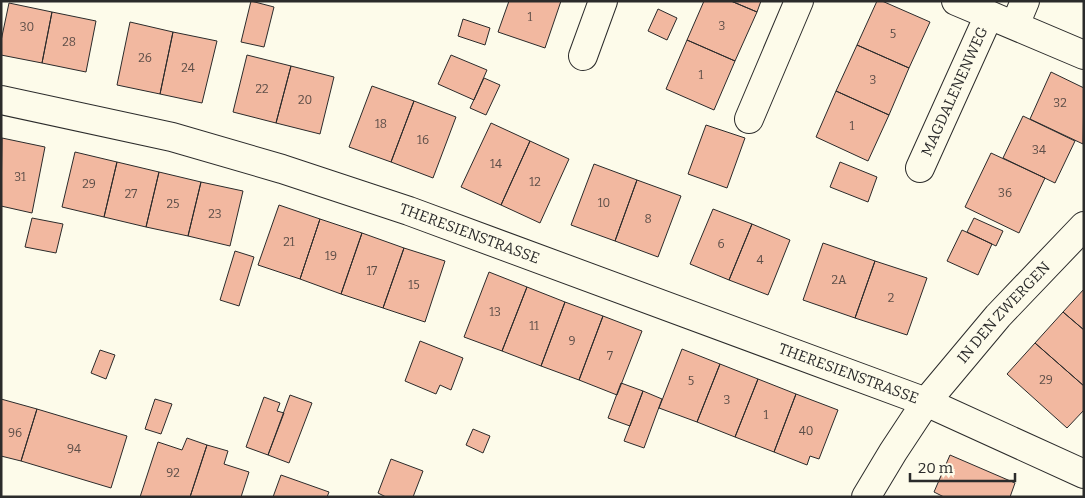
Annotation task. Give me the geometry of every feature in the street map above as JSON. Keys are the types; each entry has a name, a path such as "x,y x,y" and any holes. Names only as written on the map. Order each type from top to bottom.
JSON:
{"street":[{"path":"583,56 603,1"},
{"path":"749,119 799,1"},
{"path":"956,1 990,15 1020,13 1084,55"},
{"name":"MAGDALENENWEG","path":"920,168 990,15"},
{"name":"THERESIENSTRASSE","path":"1,100 172,138 282,169 400,208 926,402"},
{"name":"IN DEN ZWERGEN","path":"866,497 926,402 998,316 1084,226"},
{"path":"926,402 1084,474"}],"building":[{"path":"251,1 274,7 264,47 241,42"},
{"path":"509,1 561,1 545,48 498,32"},
{"path":"704,1 731,1 757,12 735,61 687,40"},
{"path":"731,1 761,1 757,12"},
{"path":"877,1 882,1 930,22 909,68 857,45"},
{"path":"9,3 52,12 42,63 1,55 1,41"},
{"path":"658,9 677,18 667,40 648,31"},
{"path":"52,12 96,21 86,72 42,63"},
{"path":"463,19 490,28 485,45 458,36"},
{"path":"130,22 173,32 160,94 117,85"},
{"path":"173,32 217,41 202,103 160,94"},
{"path":"687,40 735,61 714,110 666,89"},
{"path":"857,45 909,68 889,115 836,91"},
{"path":"247,55 291,66 276,123 233,112"},
{"path":"451,55 487,70 474,100 438,84"},
{"path":"291,66 334,77 320,134 276,123"},
{"path":"1051,72 1084,88 1083,144 1030,119"},
{"path":"484,78 500,85 486,115 470,108"},
{"path":"372,86 414,101 391,162 349,147"},
{"path":"836,91 889,115 868,161 816,137"},
{"path":"414,101 456,117 433,178 391,162"},
{"path":"1023,116 1075,141 1055,183 1003,158"},
{"path":"491,123 530,141 501,205 461,187"},
{"path":"706,125 745,138 727,188 688,174"},
{"path":"2,138 45,147 32,213 1,206"},
{"path":"530,141 569,159 540,223 501,205"},
{"path":"75,152 117,162 104,217 62,207"},
{"path":"991,153 1045,178 1019,233 965,207"},
{"path":"117,162 159,172 146,227 104,217"},
{"path":"840,162 877,177 868,202 830,187"},
{"path":"594,164 637,180 615,241 571,225"},
{"path":"159,172 201,182 188,236 146,227"},
{"path":"637,180 681,196 658,257 615,241"},
{"path":"201,182 243,191 230,246 188,236"},
{"path":"279,205 320,219 300,279 258,265"},
{"path":"713,209 752,224 729,280 690,264"},
{"path":"32,218 63,224 56,253 25,247"},
{"path":"974,218 1003,231 996,246 967,232"},
{"path":"320,219 362,233 341,294 300,279"},
{"path":"752,224 790,240 768,295 729,280"},
{"path":"962,230 992,244 978,275 947,261"},
{"path":"362,233 404,248 383,308 341,294"},
{"path":"823,243 875,261 855,318 803,300"},
{"path":"404,248 445,261 425,322 383,308"},
{"path":"235,251 254,257 239,306 220,300"},
{"path":"875,261 927,278 907,335 855,318"},
{"path":"489,272 527,287 502,351 464,337"},
{"path":"527,287 565,302 541,366 502,351"},
{"path":"1084,289 1084,330 1063,312"},
{"path":"565,302 603,316 579,380 541,366"},
{"path":"1063,312 1084,330 1084,386 1035,343"},
{"path":"603,316 642,331 617,395 579,380"},
{"path":"420,341 463,358 451,390 440,385 436,394 405,381"},
{"path":"1035,343 1084,386 1084,410 1067,428 1007,374"},
{"path":"682,349 720,364 697,422 659,408"},
{"path":"100,350 115,355 106,379 91,373"},
{"path":"720,364 758,379 735,437 697,422"},
{"path":"758,379 796,394 774,452 735,437"},
{"path":"621,383 643,391 630,426 608,418"},
{"path":"643,391 662,399 644,448 624,441"},
{"path":"796,394 838,410 819,459 810,456 807,465 774,452"},
{"path":"290,395 312,403 289,463 268,455"},
{"path":"264,397 280,403 277,411 284,413 268,455 246,447"},
{"path":"1,399 37,409 21,461 1,456"},
{"path":"155,399 172,404 161,434 145,429"},
{"path":"37,409 127,436 111,488 21,461"},
{"path":"473,429 490,436 483,453 466,445"},
{"path":"187,438 207,445 190,497 140,497 158,442 182,450"},
{"path":"207,445 228,451 224,464 249,472 241,497 190,497"},
{"path":"950,455 1015,483 1010,497 944,497 934,492"},
{"path":"391,459 423,471 413,497 386,497 378,493"},
{"path":"281,475 329,492 327,497 273,497"}]}
